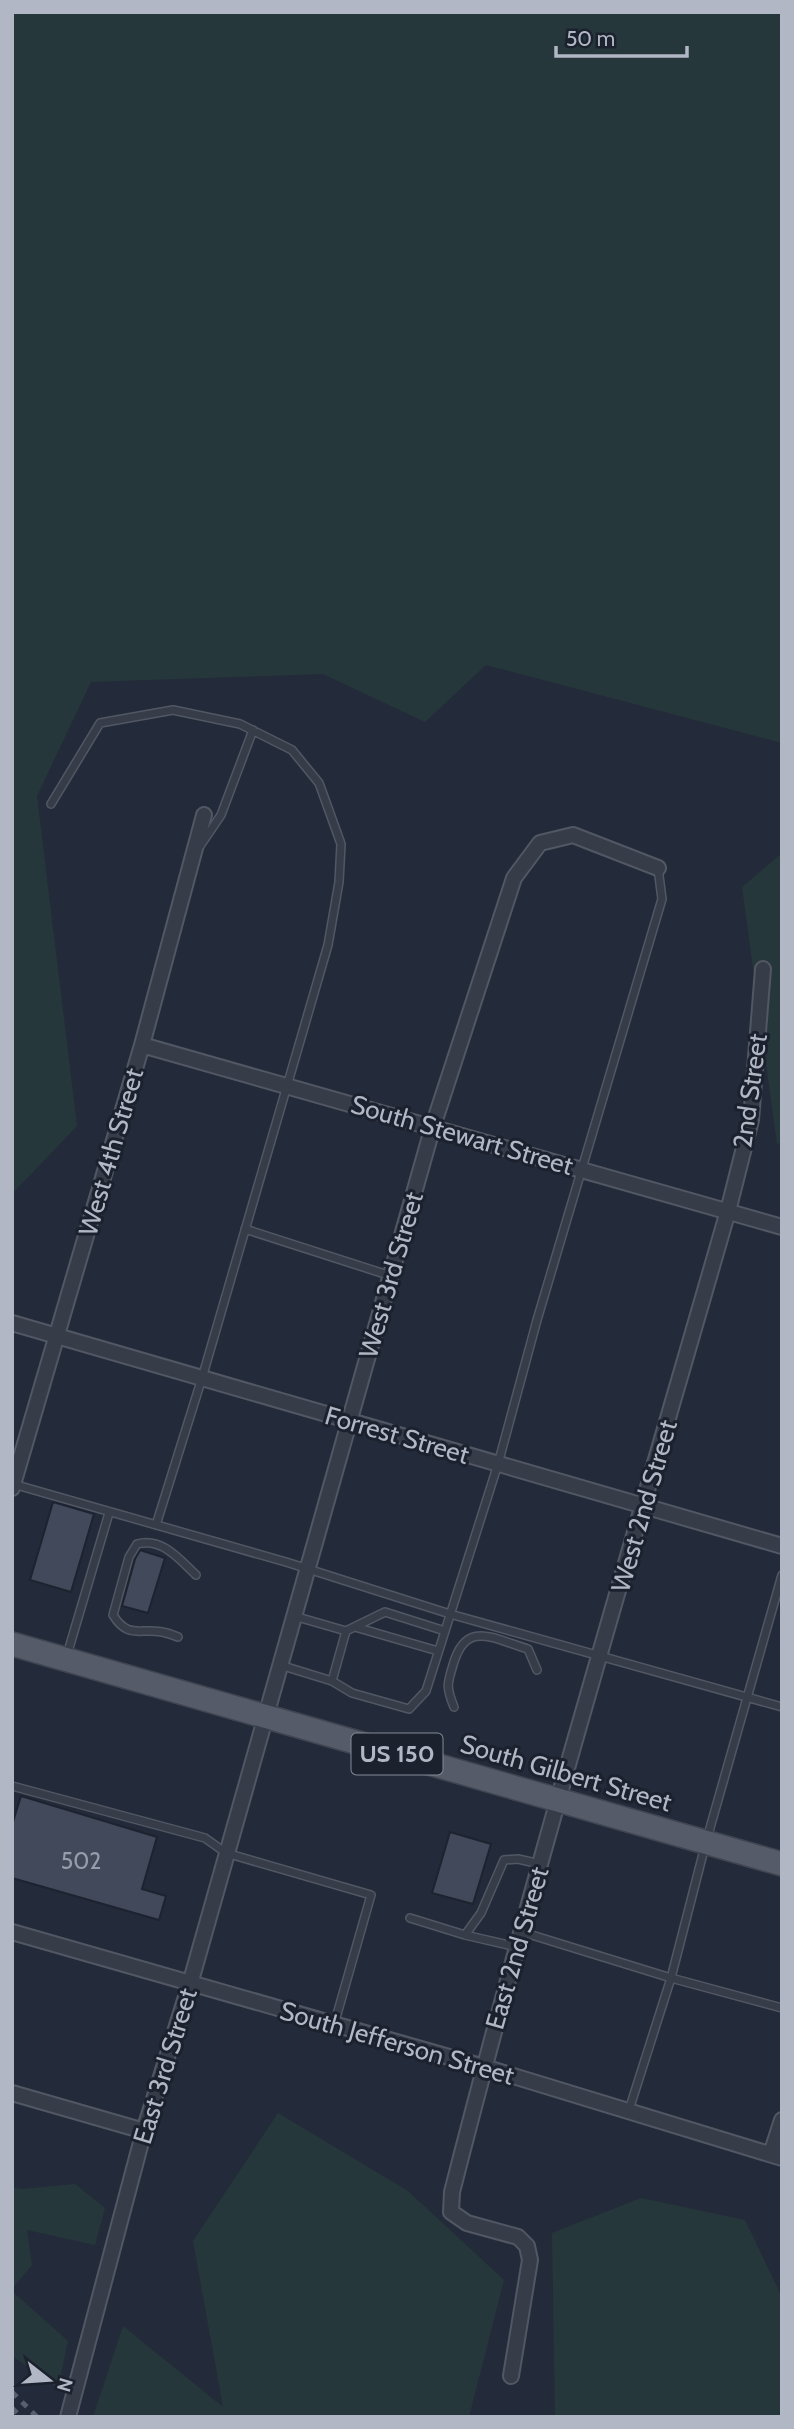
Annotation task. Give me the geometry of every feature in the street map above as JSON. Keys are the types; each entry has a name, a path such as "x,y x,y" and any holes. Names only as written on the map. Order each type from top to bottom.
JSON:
{"main road":[{"name":"South Gilbert Street","path":"12,1644 782,1864"}],"street":[{"name":"West 4th Street","path":"13,1486 142,1045 204,815"},
{"name":"West 3rd Street","path":"265,1716 433,1126 514,878 540,843 573,835 658,867"},
{"name":"2nd Street","path":"728,1211 751,1120 763,970"},
{"name":"South Stewart Street","path":"142,1045 782,1227"},
{"name":"West 2nd Street","path":"559,1800 728,1211"},
{"name":"Forrest Street","path":"12,1323 782,1546"},
{"name":"East 3rd Street","path":"68,2417 144,2131 190,1984 265,1716"},
{"name":"East 2nd Street","path":"512,2376 530,2259 527,2246 518,2237 467,2223 451,2213 452,2192 559,1800"},
{"name":"South Jefferson Street","path":"12,1931 484,2067 776,2156"},
{"path":"12,2093 144,2131"},
{"path":"776,2156 782,2120"}],"lane":[{"path":"51,804 100,723 173,710 240,724 292,750 319,783 341,844 339,882 331,930 288,1086 156,1525"},
{"path":"194,855 221,815 253,730"},
{"path":"280,1665 332,1681 352,1693 408,1709 426,1691 498,1464 537,1320 662,900 658,867"},
{"path":"245,1229 390,1276"},
{"path":"13,1486 307,1569 450,1614 782,1707"},
{"path":"66,1659 109,1513"},
{"path":"178,1637 160,1632 135,1632 120,1627 113,1615 129,1557 137,1544 148,1541 160,1544 196,1575"},
{"path":"629,2110 671,1978 706,1842 782,1576"},
{"path":"294,1616 346,1631 385,1612 444,1630"},
{"path":"355,1627 438,1651"},
{"path":"332,1681 346,1631"},
{"path":"454,1707 446,1688 457,1649 466,1638 478,1635 528,1649 537,1670"},
{"path":"12,1786 205,1838 226,1853 371,1895 334,2025"},
{"path":"465,1935 481,1913 504,1860 518,1859 541,1864"},
{"path":"410,1917 465,1935 518,1947"},
{"path":"522,1932 671,1978 782,2008"}],"shaded area":[{"path":"12,12 782,12 782,743 486,665 425,722 323,674 91,682 37,796 77,1126 12,1194"},
{"path":"782,853 782,1142 777,1144 742,887"},
{"path":"278,2113 408,2191 504,2280 469,2417 93,2417 123,2326 223,2407 193,2241"},
{"path":"75,2184 105,2208 95,2245 27,2230 32,2265 12,2289 12,2187 21,2189"},
{"path":"641,2198 745,2220 782,2297 782,2417 555,2417 552,2233"},
{"path":"12,2291 68,2341 58,2388 12,2356"}],"building":[{"path":"53,1502 94,1514 71,1592 30,1580"},
{"path":"140,1550 165,1558 148,1613 122,1606"},
{"path":"21,1796 157,1837 142,1889 166,1896 159,1920 12,1878 12,1825"},
{"path":"450,1832 491,1844 473,1904 432,1893"}],"railway":[{"path":"12,2392 37,2417"},
{"path":"12,2408 21,2417"}]}
